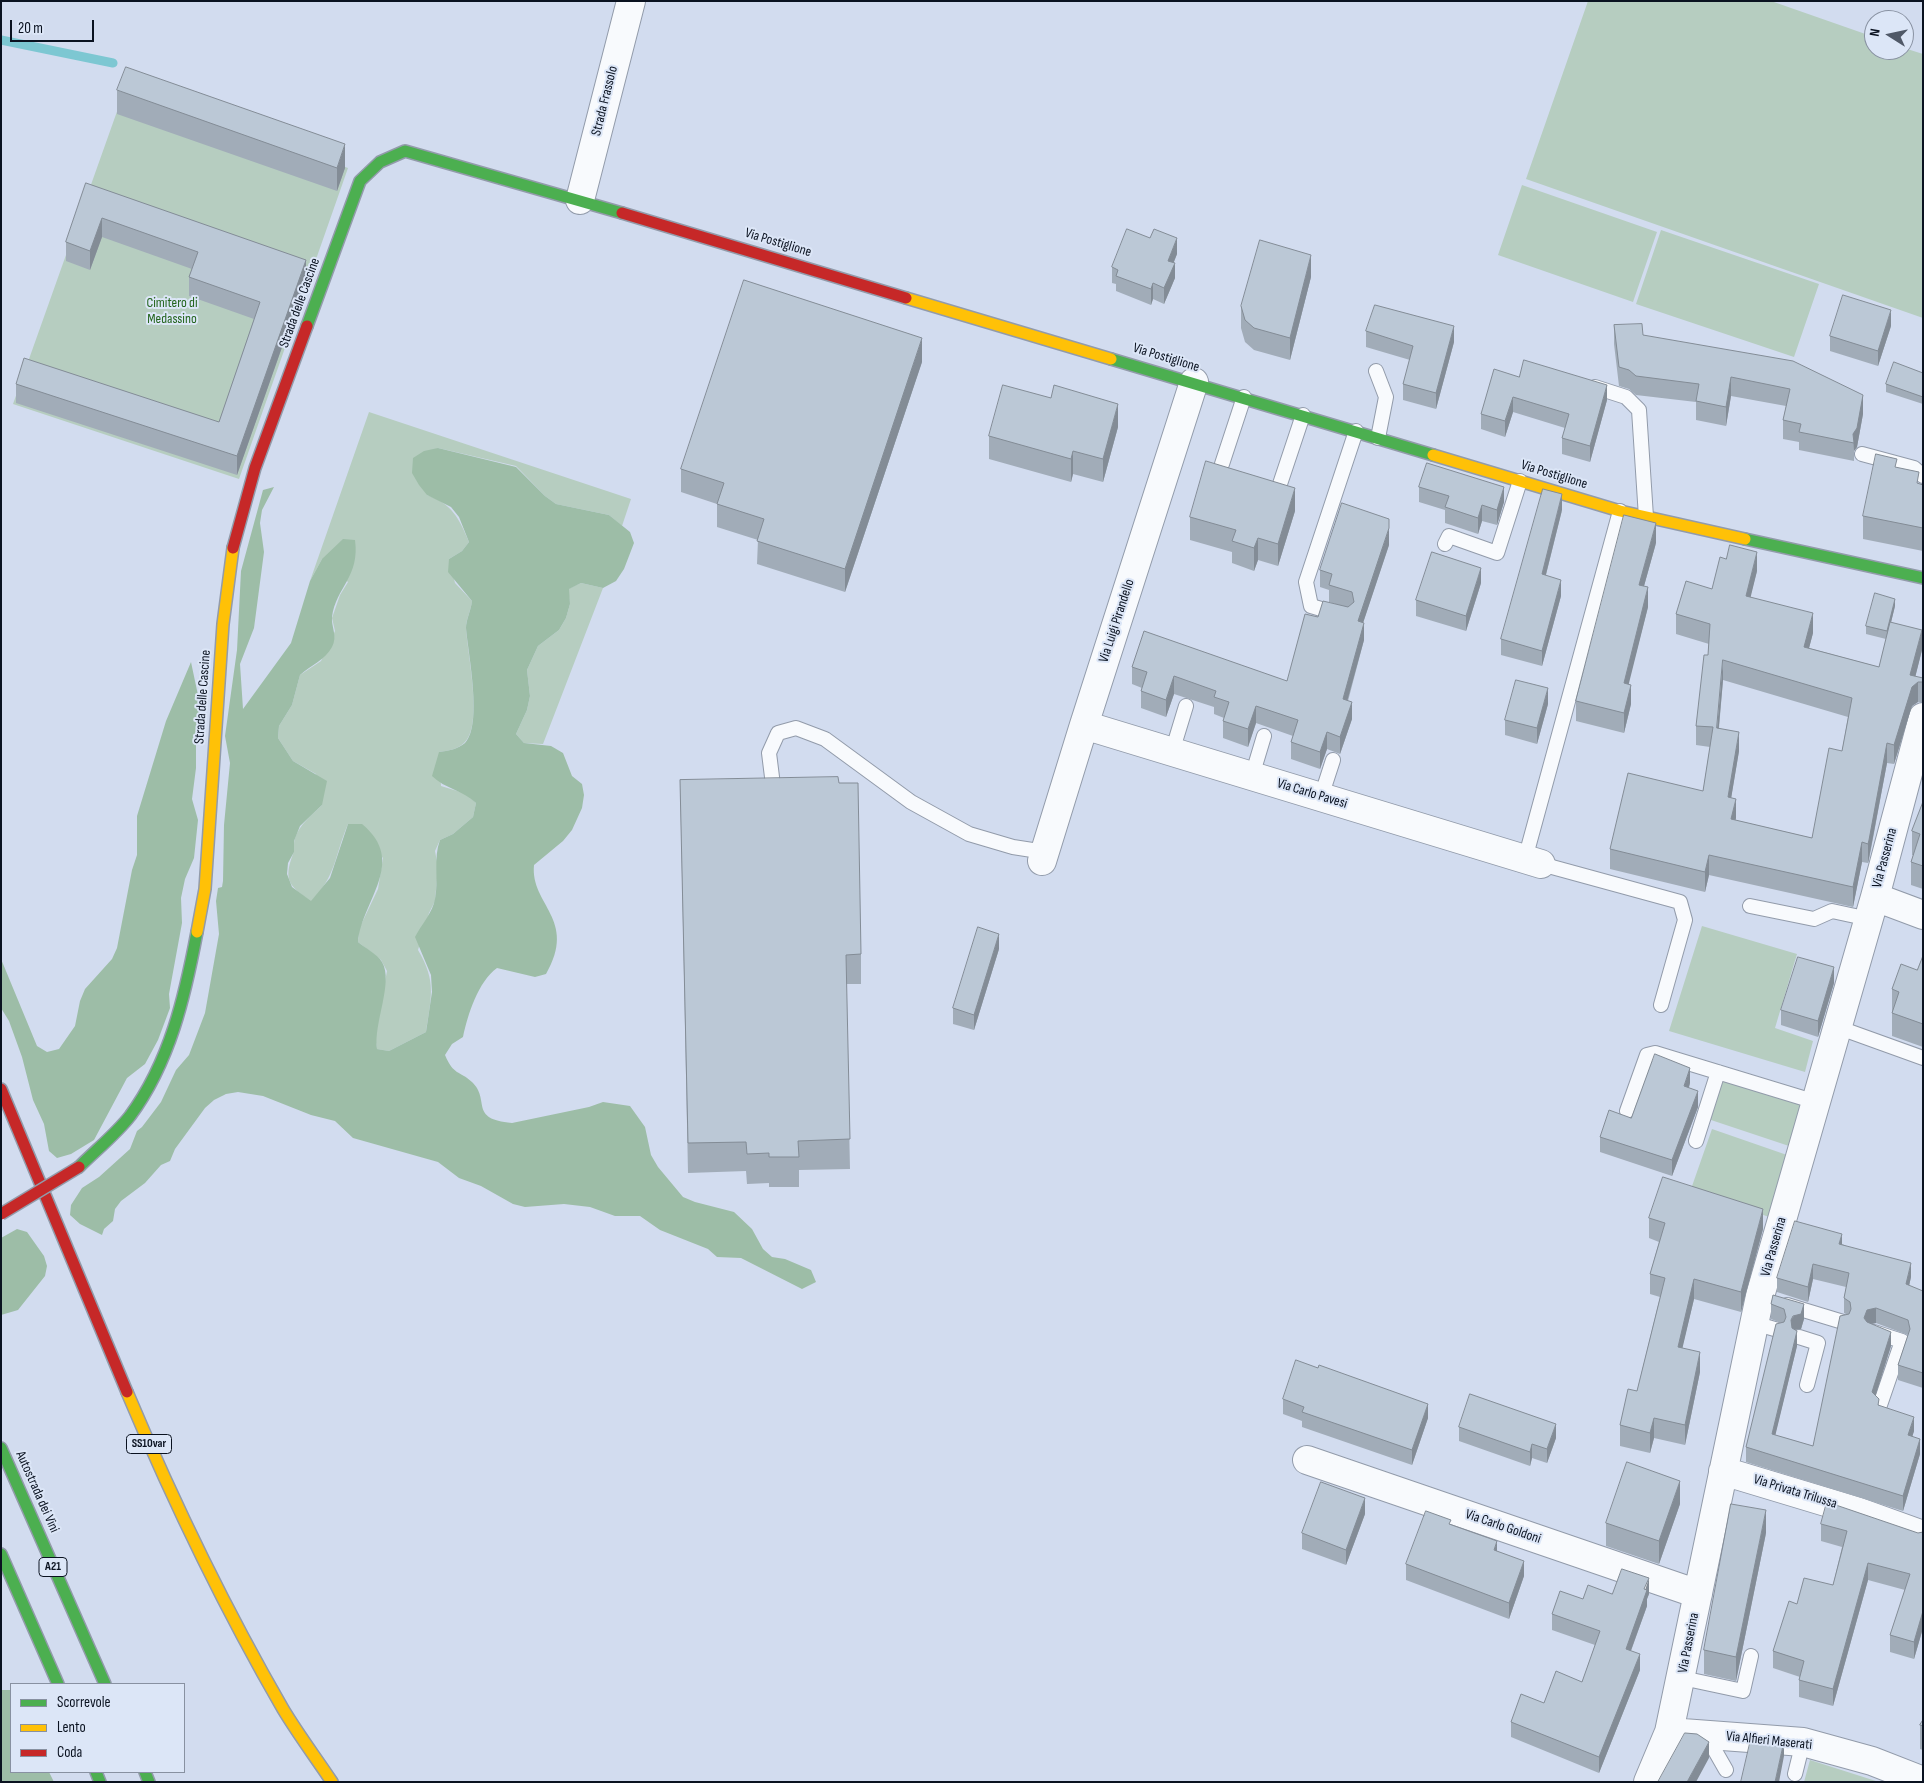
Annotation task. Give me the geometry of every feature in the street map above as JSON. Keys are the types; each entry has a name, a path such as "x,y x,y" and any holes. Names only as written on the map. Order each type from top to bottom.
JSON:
{"main road":[{"name":"Via Postiglione","path":"405,151 580,200 1194,382 1620,511 1923,578"},
{"name":"Strada delle Cascine","path":"1,1214 79,1167 129,1117 162,1064 177,1024 194,956 205,889 223,624 231,557 239,518 255,468 360,181 367,170 382,159 405,151"},
{"name":"SS10var","path":"1,1089 157,1463 210,1576 284,1711 332,1782"},
{"name":"Autostrada dei Vini","path":"1,1448 105,1683"},
{"path":"1,1554 58,1683"}],"street":[{"name":"Strada Frassolo","path":"580,200 630,1"},
{"name":"Via Luigi Pirandello","path":"1044,856 1194,382"},
{"name":"Via Passerina","path":"1648,1782 1669,1732 1682,1678 1724,1471 1766,1327 1760,1296 1872,908 1915,775 1923,717"},
{"name":"Via Carlo Pavesi","path":"1084,725 1533,861"},
{"path":"1872,908 1923,915"},
{"name":"Via Carlo Goldoni","path":"1307,1460 1698,1594"},
{"name":"Via Privata Trilussa","path":"1724,1471 1859,1512 1923,1535"},
{"name":"Via Alfieri Maserati","path":"1669,1732 1803,1742 1872,1761 1923,1781"}],"lane":[{"path":"1376,371 1386,397 1378,438"},
{"path":"1594,387 1626,397 1639,410 1646,516"},
{"path":"1222,464 1244,397"},
{"path":"1280,484 1303,415"},
{"path":"1346,616 1311,606 1306,582 1356,431"},
{"path":"1862,454 1914,468 1923,476"},
{"path":"1445,544 1449,536 1497,553 1520,481"},
{"path":"1620,511 1533,861 1680,902 1685,920 1661,1004"},
{"path":"1172,752 1186,706"},
{"path":"774,793 770,753 778,733 796,728 824,739 911,802 969,834 1044,856"},
{"path":"1252,776 1264,736"},
{"path":"1322,797 1333,760"},
{"path":"1750,906 1814,919 1832,911 1872,908"},
{"path":"1837,1027 1923,1058"},
{"path":"1627,1111 1647,1055 1655,1053 1816,1102"},
{"path":"1696,1142 1718,1072"},
{"path":"1760,1296 1844,1322"},
{"path":"1873,1332 1902,1340 1880,1405"},
{"path":"1799,1337 1818,1343 1807,1386"},
{"path":"1682,1678 1743,1691 1751,1656"},
{"path":"1706,1735 1726,1770"},
{"path":"1795,1774 1803,1742"}],"green space":[{"path":"1588,1 1771,1 1864,34 1864,60 1914,60 1914,51 1923,54 1923,318 1526,179"},
{"name":"Cimitero di Medassino","path":"125,89 348,168 239,479 13,404"},
{"path":"1522,185 1657,232 1633,302 1498,255"},
{"path":"1661,230 1819,284 1794,357 1636,304"},
{"path":"369,412 631,499 622,526 609,515 556,504 545,496 516,466 438,448 427,495 449,507 462,526 469,542 462,551 449,559 455,583 472,601 466,627 474,706 470,734 464,743 459,747 439,752 441,786 467,794 476,803 473,817 453,834 440,840 435,851 438,867 435,901 429,913 418,950 428,971 431,990 426,1032 389,1051 377,1049 375,1037 387,971 381,960 358,942 359,929 378,889 383,858 348,824 326,883 311,902 293,886 288,877 288,870 294,852 295,838 303,824 322,805 316,774 293,761 278,738 279,726 292,705 300,675 321,661 335,631 332,618 340,595 348,582 322,559 310,581"},
{"path":"438,448 516,467 545,496 556,504 609,515 630,532 634,543 624,569 616,581 603,588 581,583 569,589 570,604 566,618 559,630 538,646 527,670 530,696 527,710 516,734 524,743 551,746 563,753 572,776 582,784 584,795 582,808 572,830 563,841 534,865 535,879 539,891 555,926 557,939 555,955 546,974 535,977 497,968 490,974 484,981 475,999 463,1037 452,1044 445,1055 448,1062 454,1070 472,1082 480,1095 485,1113 498,1121 512,1123 589,1107 603,1102 630,1106 645,1127 651,1155 658,1167 683,1197 734,1212 752,1229 763,1249 772,1257 785,1259 811,1270 816,1282 802,1289 741,1258 717,1257 708,1249 660,1230 640,1216 615,1216 590,1207 564,1204 525,1207 513,1204 481,1186 459,1178 438,1162 353,1138 335,1121 311,1115 263,1096 238,1092 226,1094 214,1100 205,1108 175,1149 170,1161 161,1165 145,1183 121,1201 115,1209 113,1221 104,1229 102,1235 80,1224 70,1215 71,1205 82,1188 99,1177 130,1149 137,1131 161,1102 176,1070 189,1055 205,1013 219,934 216,901 218,888 222,887 223,881 224,825 230,763 225,736 237,650 241,571 263,490 274,487 262,510 260,523 264,552 254,628 240,664 243,709 291,643 310,581 322,559 343,539 355,540 356,553 351,573 334,607 332,624 334,643 322,659 300,675 292,705 279,726 278,738 293,761 327,781 322,805 300,826 294,841 294,852 288,863 287,874 292,887 311,901 330,878 348,824 362,824 375,838 381,853 382,867 379,882 361,926 358,942 380,959 385,970 385,992 378,1028 377,1049 389,1051 426,1032 432,992 431,975 415,937 434,904 437,854 440,840 453,834 473,817 476,803 432,776 439,752 459,747 465,743 470,734 474,705 466,628 472,601 448,572 449,559 462,551 469,542 459,517 451,507 427,495 412,473 413,458 424,451"},
{"path":"581,583 603,588 543,744 524,743 516,734 527,710 530,696 527,670 538,646 559,630 566,618 570,604 568,589"},
{"path":"191,662 203,719 196,743 196,768 192,799 198,820 194,858 185,879 181,898 182,923 169,994 170,1008 158,1040 145,1064 127,1078 94,1140 71,1154 57,1158 49,1151 44,1124 33,1100 22,1057 9,1021 1,1008 1,959 37,1046 47,1052 59,1049 75,1026 80,1001 85,989 112,959 117,948 132,870 137,855 137,816 166,721"},
{"path":"1702,926 1797,954 1775,1028 1813,1041 1805,1072 1669,1031"},
{"path":"1722,1080 1802,1102 1789,1146 1708,1119"},
{"path":"1712,1129 1787,1155 1769,1217 1691,1189"},
{"path":"17,1229 27,1232 44,1256 47,1266 45,1276 18,1310 1,1315 1,1238"},
{"path":"1,1690 10,1690 10,1773 50,1773 54,1782 1,1782"},
{"path":"1810,1760 1879,1782 1804,1782"}],"building":[{"path":"126,67 345,144 337,168 117,90"},
{"path":"86,183 306,260 237,456 16,384 24,358 219,422 260,302 189,277 198,252 102,218 90,251 66,242"},
{"path":"1127,229 1150,238 1154,229 1177,238 1168,261 1175,263 1164,288 1153,283 1151,289 1116,276 1118,270 1112,267"},
{"path":"1260,240 1311,255 1290,338 1254,328 1245,320 1241,306"},
{"path":"744,280 922,338 845,569 757,541 764,519 717,504 724,483 681,469"},
{"path":"1843,295 1891,310 1878,351 1830,336"},
{"path":"1375,305 1454,326 1436,393 1403,384 1413,346 1366,331"},
{"path":"1642,324 1643,335 1793,361 1863,395 1857,428 1853,434 1854,443 1799,432 1801,424 1783,420 1790,389 1731,377 1726,407 1696,401 1699,384 1636,376 1629,370 1619,367 1614,325"},
{"path":"1524,360 1607,385 1590,446 1562,438 1569,414 1513,397 1505,421 1481,414 1494,369 1519,377"},
{"path":"1894,362 1923,373 1923,397 1886,384"},
{"path":"1003,385 1051,398 1054,385 1118,404 1103,459 1073,451 1071,459 989,436"},
{"path":"1876,454 1897,459 1895,467 1919,472 1917,483 1923,485 1923,528 1863,516"},
{"path":"1206,461 1295,488 1278,544 1258,538 1254,548 1232,541 1236,530 1190,517"},
{"path":"1427,463 1504,487 1497,510 1482,505 1478,518 1445,507 1449,496 1419,487"},
{"path":"1543,489 1562,494 1542,574 1561,580 1542,651 1501,639"},
{"path":"1342,503 1389,519 1389,528 1358,621 1364,623 1343,699 1352,702 1340,737 1327,732 1320,752 1291,742 1298,720 1256,706 1248,729 1223,721 1229,702 1214,697 1216,691 1174,676 1166,700 1141,691 1147,672 1132,667 1144,631 1287,681 1305,614 1318,617 1323,601 1348,607 1354,602 1352,592 1329,585 1332,574 1320,570"},
{"path":"1624,515 1656,523 1639,585 1648,587 1624,683 1631,685 1624,713 1576,701"},
{"path":"1730,545 1757,552 1746,596 1813,613 1804,647 1879,667 1890,622 1922,630 1910,675 1923,678 1923,682 1918,682 1912,687 1894,745 1887,743 1869,840 1868,844 1862,842 1853,887 1709,855 1705,872 1610,849 1628,773 1703,791 1713,727 1696,726 1704,655 1708,655 1710,624 1676,614 1686,581 1712,589 1720,557 1726,559","holes":["1723,660 1852,698 1842,751 1829,748 1812,838 1731,819 1736,799 1728,797 1739,732 1717,728"]},
{"path":"1432,552 1481,568 1466,616 1416,600"},
{"path":"1875,593 1895,599 1887,631 1866,626"},
{"path":"1516,680 1548,688 1537,728 1505,720"},
{"path":"838,777 839,783 858,783 861,954 846,955 850,1139 798,1141 799,1157 769,1157 769,1153 747,1154 746,1142 688,1143 680,780"},
{"path":"1923,802 1923,866 1911,862 1920,834 1912,831"},
{"path":"978,927 999,934 974,1015 953,1008"},
{"path":"1923,956 1923,1024 1892,1013 1899,992 1892,989 1901,964 1917,970"},
{"path":"1798,957 1834,967 1818,1021 1781,1010"},
{"path":"1655,1054 1690,1068 1684,1086 1698,1091 1672,1160 1600,1137 1609,1110 1631,1118"},
{"path":"1663,1177 1763,1209 1741,1292 1694,1279 1678,1347 1700,1352 1685,1425 1654,1418 1650,1433 1620,1425 1628,1389 1637,1391 1665,1278 1650,1274 1665,1223 1649,1218"},
{"path":"1795,1221 1842,1234 1839,1244 1911,1263 1906,1284 1923,1291 1923,1373 1898,1365 1910,1329 1908,1320 1876,1308 1867,1310 1864,1318 1867,1322 1891,1332 1872,1392 1879,1399 1878,1405 1914,1417 1908,1435 1920,1439 1903,1496 1746,1447 1776,1324 1784,1322 1786,1317 1784,1309 1771,1304 1773,1295 1804,1304 1801,1314 1793,1316 1791,1320 1792,1328 1797,1331 1772,1434 1813,1446 1840,1316 1849,1314 1851,1309 1850,1302 1844,1298 1849,1273 1813,1264 1808,1287 1777,1278"},
{"path":"1296,1360 1318,1368 1319,1365 1428,1404 1412,1450 1302,1412 1304,1407 1283,1399"},
{"path":"1470,1394 1556,1424 1547,1449 1532,1444 1530,1452 1459,1427"},
{"path":"1627,1462 1680,1481 1659,1541 1606,1523"},
{"path":"1321,1482 1365,1498 1346,1550 1302,1533"},
{"path":"1827,1502 1918,1533 1923,1532 1923,1611 1914,1642 1890,1635 1910,1574 1868,1563 1833,1689 1799,1680 1804,1661 1773,1651 1789,1601 1797,1604 1804,1578 1833,1585 1847,1531 1821,1524"},
{"path":"1731,1504 1766,1510 1736,1657 1704,1650"},
{"path":"1426,1511 1451,1520 1449,1524 1497,1541 1494,1550 1524,1561 1509,1603 1406,1564"},
{"path":"1622,1569 1649,1578 1644,1589 1647,1590 1626,1649 1640,1654 1599,1757 1511,1722 1521,1694 1544,1703 1556,1671 1582,1682 1600,1631 1552,1614 1560,1591 1583,1599 1588,1585 1612,1594"},
{"path":"1685,1733 1697,1734 1709,1742 1687,1782 1658,1782"},
{"path":"1751,1739 1784,1741 1775,1782 1741,1782"}],"waterway":[{"path":"1,40 113,63"}],"traffic: fast":[{"path":"307,326 360,181 380,162 405,151 622,213"},
{"path":"1111,359 1433,455"},
{"path":"1745,539 1923,578"},
{"path":"79,1167 130,1116 156,1073 166,1051 181,1004 197,932"},
{"path":"1,1448 105,1683"},
{"path":"1,1554 58,1683"},
{"path":"96,1773 100,1782"},
{"path":"145,1773 149,1782"}],"traffic: slow":[{"path":"906,298 1111,359"},
{"path":"1433,455 1620,511 1745,539"},
{"path":"197,932 205,889 223,624 233,548"},
{"path":"127,1392 162,1473 240,1632 283,1709 332,1782"}],"traffic: jam":[{"path":"622,213 906,298"},
{"path":"233,548 255,468 307,326"},
{"path":"1,1089 127,1392"},
{"path":"1,1214 79,1167"}]}
